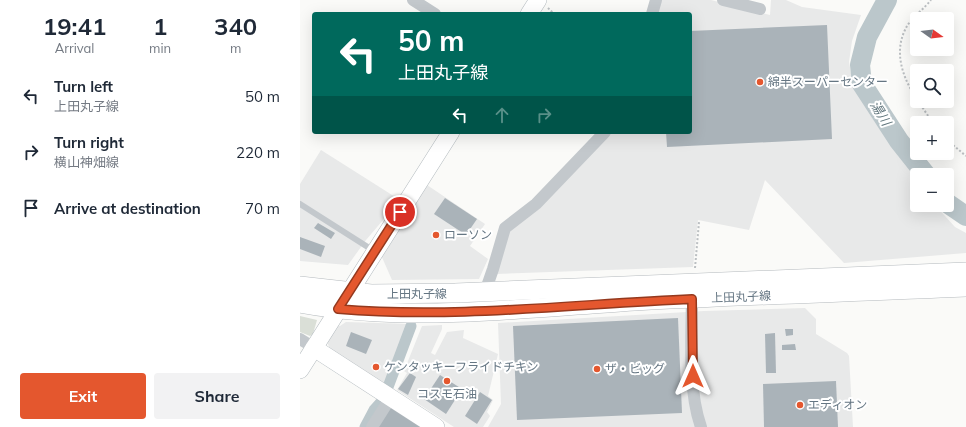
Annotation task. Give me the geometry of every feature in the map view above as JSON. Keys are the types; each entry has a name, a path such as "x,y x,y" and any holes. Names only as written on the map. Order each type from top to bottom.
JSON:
{"main road":[{"name":"上田丸子線","path":"300,303 338,309 385,312 458,312 692,291 966,272"},
{"name":"上田丸子線","path":"300,286 371,294 966,288"}],"street":[{"path":"413,0 432,12"},
{"path":"530,12 538,0"},
{"path":"653,12 656,0"},
{"path":"723,0 760,9"},
{"path":"300,370 307,344 338,309 450,134"},
{"path":"485,292 505,228 536,204 603,134"},
{"path":"692,291 693,376 696,411 701,427"},
{"path":"307,344 436,427"},
{"path":"372,427 391,397"}],"lane":[{"path":"300,204 374,251"}],"path":[{"path":"910,89 906,83 901,69 902,43 906,28 931,0"},
{"path":"954,146 966,156"},
{"path":"692,291 697,262 699,222"}],"shaded area":[{"path":"658,0 711,0 770,15 771,0 786,0 802,7 861,15 852,41 849,62 852,79 873,119 910,169 910,212 941,212 955,227 966,233 966,253 844,263 765,180 749,230 698,220 693,267 496,274 508,230 606,134 692,134 692,12 655,12"},
{"path":"321,150 400,200 366,240 348,265 300,261 300,184"},
{"name":"ローソン","path":"427,185 485,224 470,246 488,259 479,279 392,280 381,255"},
{"path":"805,308 816,319 816,334 847,353 849,356 853,427 488,427 501,404 498,323 704,311"},
{"path":"300,316 317,320 313,334 310,336 300,332"},
{"name":"ケンタッキーフライドチキン","path":"346,322 410,324 387,385 330,349 327,342 338,325 340,326"},
{"name":"コスモ石油","path":"442,325 442,329 431,353 435,355 447,332 464,330 463,338 498,354 488,396 493,400 487,412 490,416 483,427 454,427 397,390 407,373 404,371 422,326"}],"building":[{"name":"綿半スーパーセンター","path":"827,25 832,139 667,147 666,134 692,134 692,31"},
{"path":"445,198 477,219 466,235 434,214"},
{"path":"318,223 335,233 331,239 314,228"},
{"path":"300,237 325,246 321,257 300,249"},
{"name":"ザ・ビッグ","path":"678,318 682,413 517,420 513,326"},
{"path":"785,329 793,329 793,335 786,336"},
{"path":"351,332 372,340 366,354 346,346"},
{"path":"775,333 776,373 766,373 765,334"},
{"path":"795,344 796,350 782,350 782,345"},
{"path":"410,373 416,377 408,395 398,389"},
{"path":"440,375 462,389 446,414 424,399"},
{"name":"エディオン","path":"836,381 838,427 764,427 763,384"},
{"path":"480,392 492,400 477,424 465,416"},
{"path":"390,407 421,427 378,427"}],"waterway":[{"name":"湯川","path":"887,0 867,37 860,65 862,84 899,141 920,168"},
{"name":"湯川","path":"954,208 966,216"},
{"path":"388,387 411,326"},
{"path":"365,427 374,410 383,400"}],"place":[{"name":"綿半スーパーセンター","path":"760,82"},
{"name":"ローソン","path":"436,235"},
{"name":"ケンタッキーフライドチキン","path":"376,367"},
{"name":"ザ・ビッグ","path":"597,369"},
{"name":"コスモ石油","path":"447,381"},
{"name":"エディオン","path":"800,405"}],"route":[{"path":"400,212 338,309 385,312 458,312 692,299 693,376"}]}
